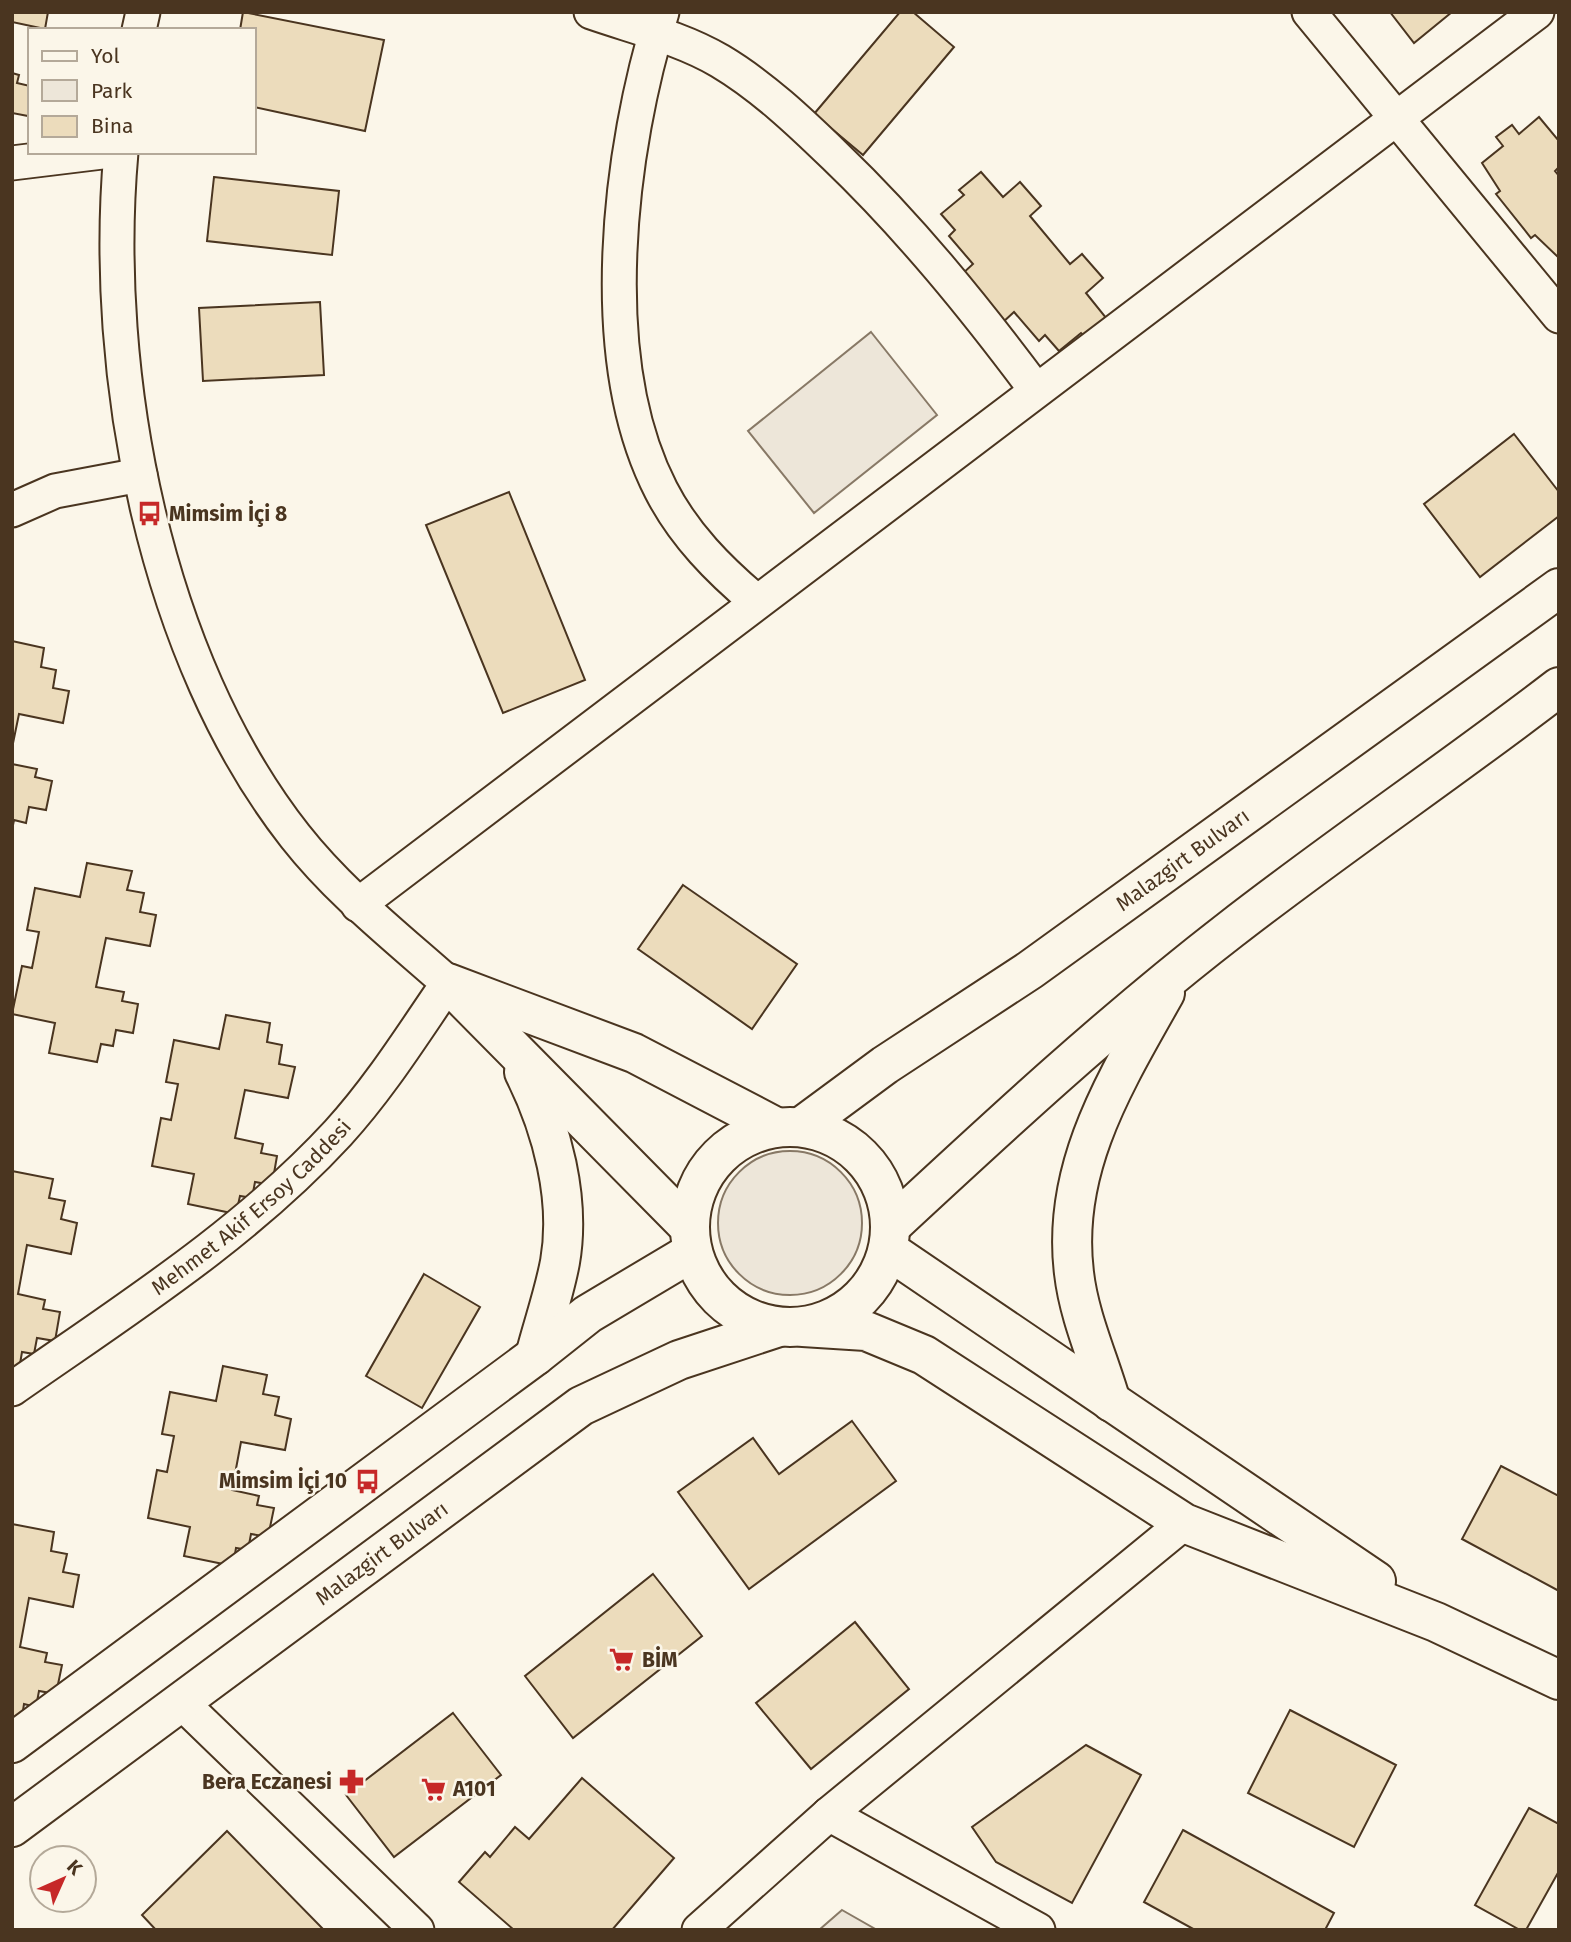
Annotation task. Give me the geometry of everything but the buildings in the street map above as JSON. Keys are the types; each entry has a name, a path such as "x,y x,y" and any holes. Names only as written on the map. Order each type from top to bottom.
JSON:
{"main road":[{"name":"Malazgirt Bulvarı","path":"789,1127 1030,970 1559,588"},
{"path":"889,1238 1067,1063 1176,973 1366,827 1559,687"},
{"path":"1111,1402 1082,1313 1074,1275 1071,1237 1073,1203 1080,1169 1107,1097 1176,973"},
{"path":"448,983 634,1053 789,1127 835,1138 865,1160 878,1180 887,1202 889,1238 880,1273 866,1293 848,1310 826,1321 791,1327"},
{"path":"448,983 691,1240 715,1294 734,1310 755,1321 791,1327 866,1331 924,1355 1184,1523 1436,1622 1559,1680"},
{"path":"514,1051 534,1091 549,1134 561,1207 560,1261 535,1356"},
{"path":"691,1240 692,1203 700,1181 714,1160 753,1133 789,1127"},
{"path":"889,1238 1111,1402 1436,1622"},
{"path":"12,1743 691,1240"},
{"name":"Malazgirt Bulvarı","path":"12,1827 581,1406 679,1360 791,1327"}],"street":[{"path":"591,12 658,23 688,45 738,73 821,143 903,225 950,278 1036,390"},
{"path":"1309,12 1559,316"},
{"path":"358,905 1537,12"},
{"path":"658,23 631,139 620,233 620,297 629,391 646,457 679,521 702,551 757,602"},
{"path":"12,163 86,154"},
{"path":"121,154 116,268 119,330 140,475 170,588 228,731 259,785 295,836 358,905 448,983"},
{"path":"12,510 55,491 140,475"},
{"name":"Mehmet Akif Ersoy Caddesi","path":"12,1389 185,1267 242,1224 295,1177 379,1086 448,983"},
{"path":"699,1930 829,1814 1184,1523"},
{"path":"182,1703 416,1930"},
{"path":"829,1814 1038,1930"}],"green space":[{"path":"871,332 937,415 814,513 748,431"},
{"path":"790,1151 817,1157 841,1172 856,1196 862,1223 856,1250 841,1274 817,1289 790,1295 763,1289 739,1274 724,1250 718,1223 724,1196 739,1172 763,1157"},
{"path":"842,1910 877,1930 819,1930"}],"place":[{"name":"Mimsim İçi 8","path":"149,514"},
{"name":"Mimsim İçi 10","path":"367,1481"},
{"name":"BİM","path":"622,1660"},
{"name":"Bera Eczanesi","path":"352,1782"},
{"name":"A101","path":"433,1789"}]}
